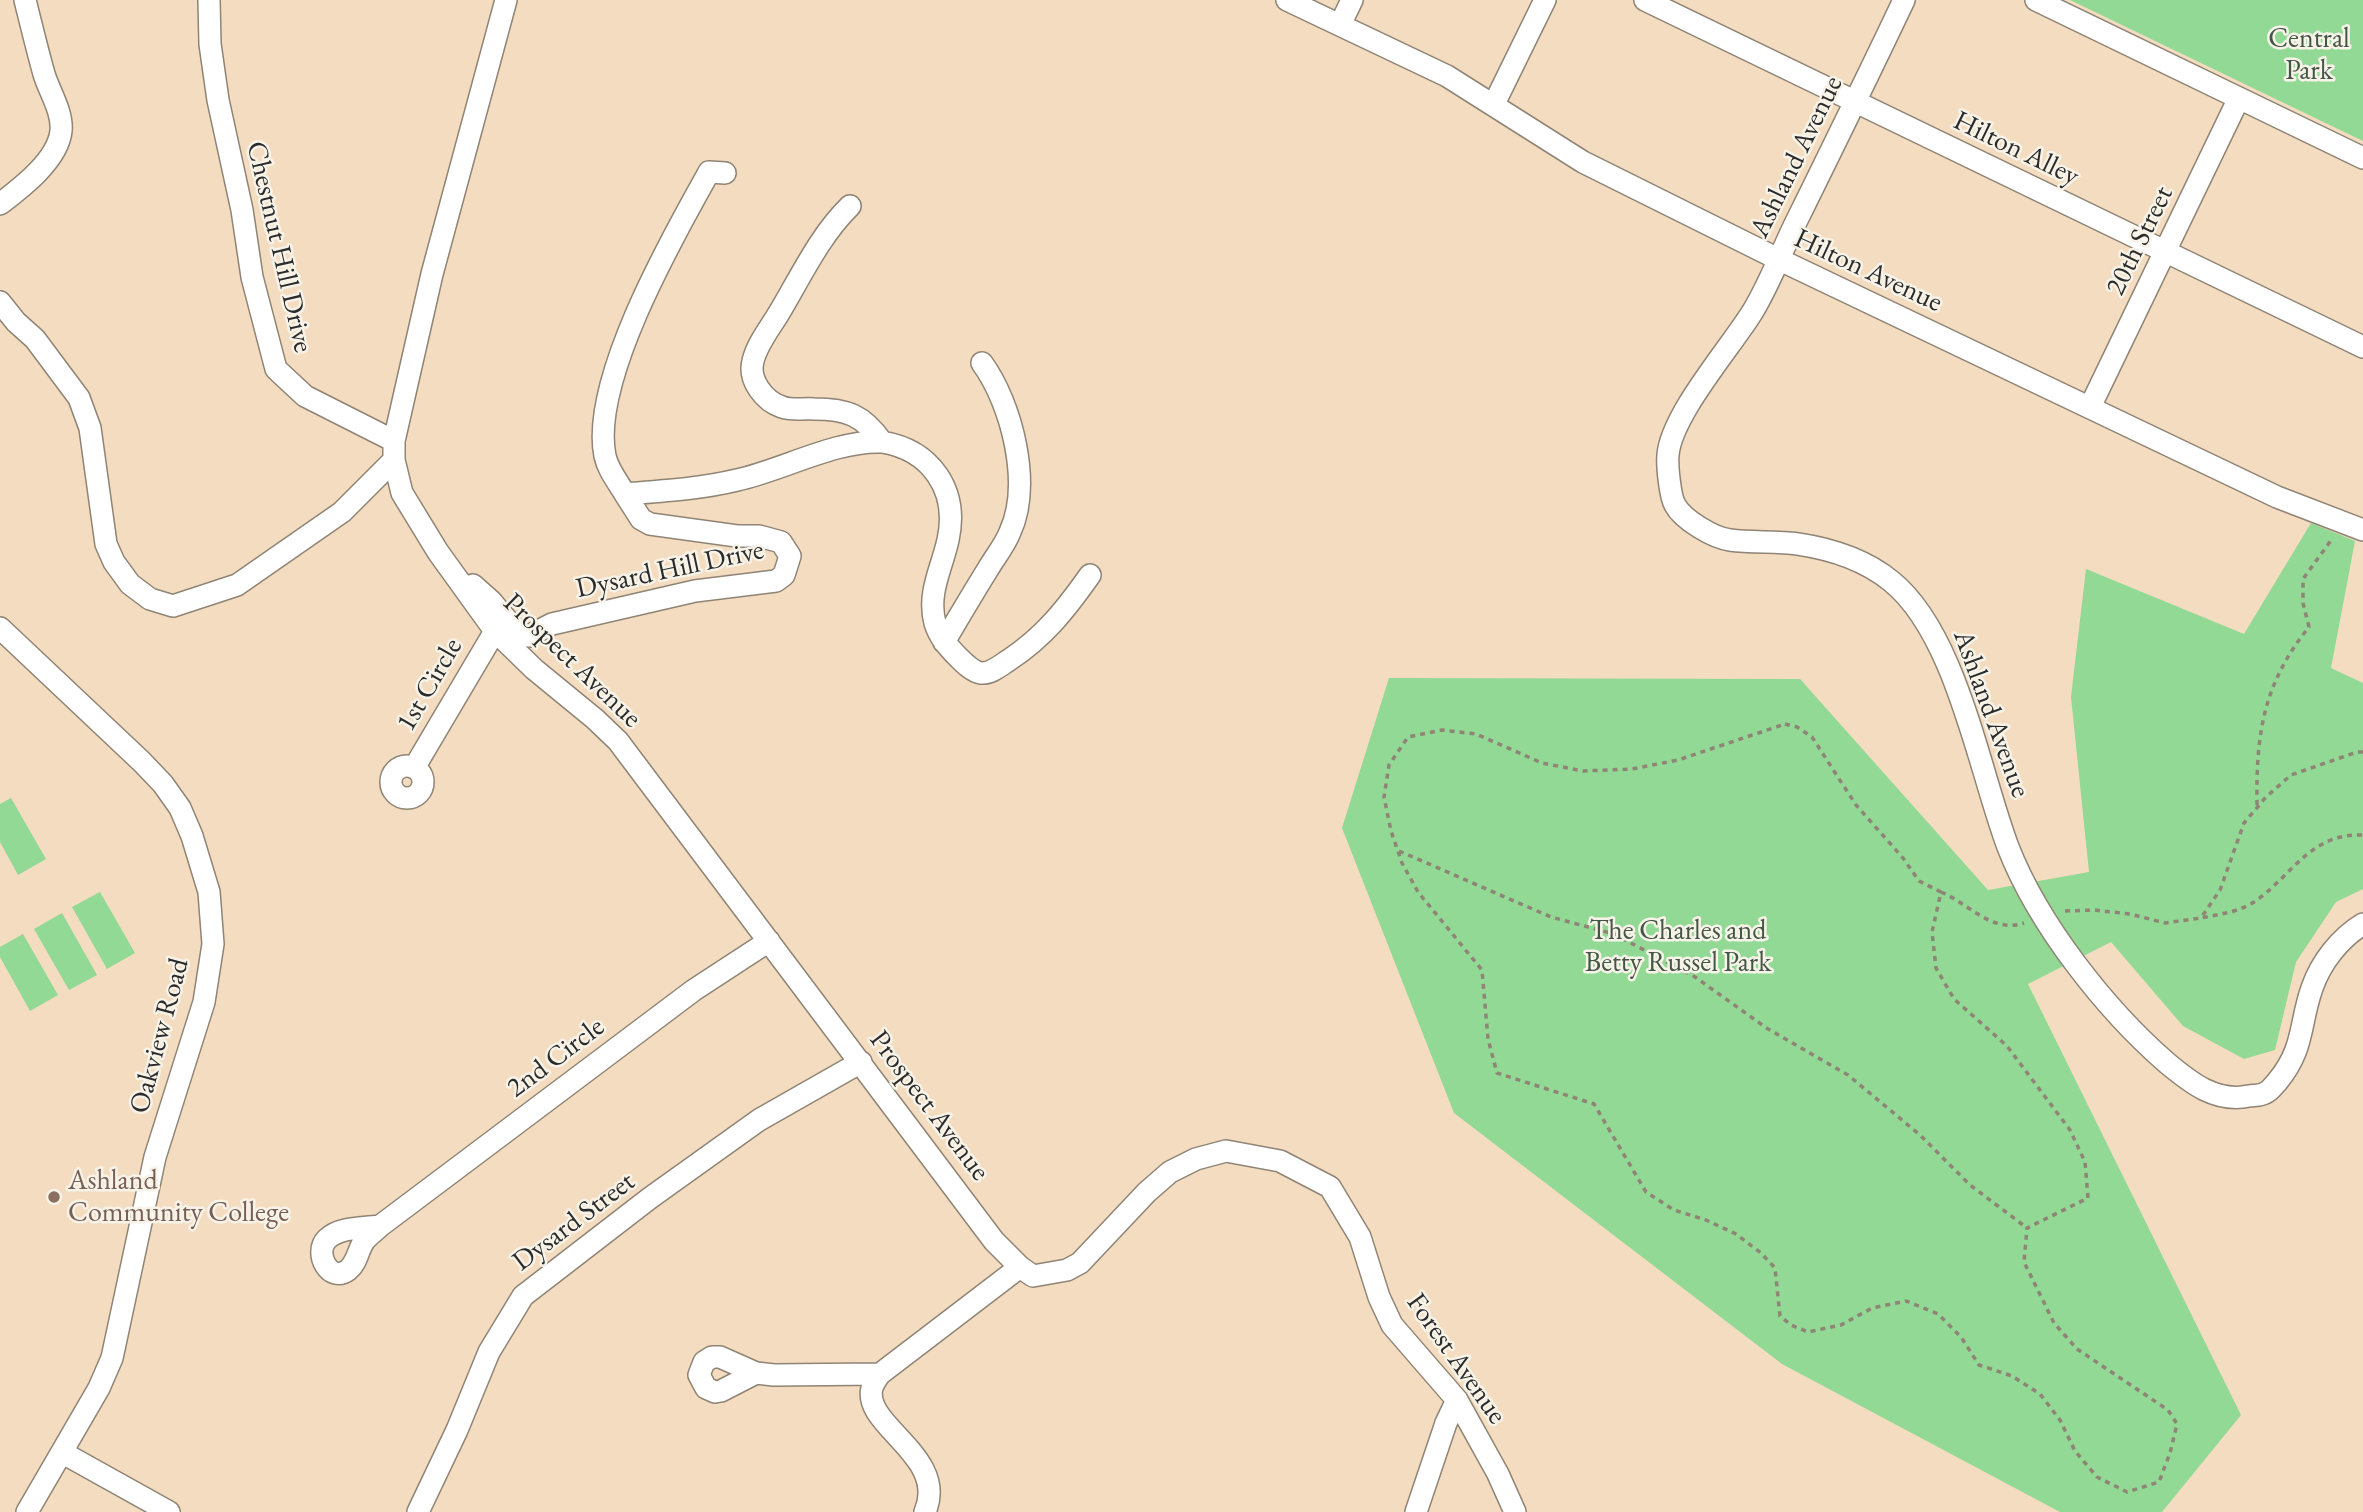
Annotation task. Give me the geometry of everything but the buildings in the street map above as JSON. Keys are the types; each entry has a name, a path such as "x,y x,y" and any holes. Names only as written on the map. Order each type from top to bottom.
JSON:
{"street":[{"path":"0,204 32,180 52,153 61,131 58,112 44,74 25,0"},
{"name":"Chestnut Hill Drive","path":"209,0 210,44 218,100 242,210 252,277 276,369 305,396 394,451"},
{"name":"Prospect Avenue","path":"506,0 432,274 394,451 402,493 438,552 495,631 534,669 618,741 994,1241 1020,1267"},
{"name":"Hilton Avenue","path":"1287,0 1447,76 1583,162 1778,259 2277,496 2353,527"},
{"path":"1340,25 1352,0"},
{"path":"1494,104 1545,0"},
{"name":"Hilton Alley","path":"1645,0 2363,347"},
{"name":"Ashland Avenue","path":"1904,0 1754,309 1677,426 1668,453 1669,478 1675,506 1701,530 1726,540 1796,544 1836,552 1868,566 1892,582 1913,603 1931,629 1953,680 2009,849 2022,878 2080,972 2158,1055 2190,1082 2218,1097 2240,1098 2268,1093 2286,1071 2301,1040 2311,991 2322,965 2348,933 2363,924"},
{"path":"2036,0 2363,158"},
{"name":"20th Street","path":"2091,407 2239,98"},
{"name":"Dysard Hill Drive","path":"438,552 491,601 518,633 529,636 552,624 695,591 776,581 784,575 790,556 781,542 759,536 737,536 650,524 641,519 607,464 604,453 605,406 623,348 645,295 709,172 725,173"},
{"path":"850,206 815,253 760,344 752,369 758,388 780,407 853,413 871,425 882,442"},
{"path":"0,302 16,322 35,339 79,398 90,428 106,544 114,562 130,584 150,599 173,606 237,584 342,512 394,451"},
{"path":"944,642 1011,531 1018,503 1018,458 1014,438 993,378 982,363"},
{"path":"625,494 691,489 738,480 858,444 882,442 908,449 936,471 950,514 948,539 936,575 932,604 935,624 944,642 962,661 983,673 994,670 1031,646 1061,615 1090,575"},
{"name":"Oakview Road","path":"0,628 163,784 180,808 192,836 209,892 214,944 204,1002 155,1157 112,1357 99,1388 27,1512"},
{"name":"1st Circle","path":"414,768 495,631"},
{"name":"2nd Circle","path":"380,1226 694,990 769,942"},
{"name":"Dysard Street","path":"418,1512 457,1430 489,1352 523,1296 650,1198 760,1120 861,1062"},
{"name":"Forest Avenue","path":"1020,1267 1033,1276 1067,1270 1080,1263 1147,1192 1170,1172 1196,1159 1226,1151 1280,1161 1330,1187 1360,1237 1379,1297 1392,1325 1457,1400 1498,1474 1515,1512"},
{"path":"925,1512 930,1482 924,1470 883,1419 871,1398 872,1387 880,1374 1020,1267"},
{"path":"756,1373 880,1374"},
{"path":"1416,1512 1446,1423 1457,1400"},
{"path":"63,1452 169,1512"}],"path":[{"path":"2257,807 2256,759 2263,712 2294,646 2309,627 2303,603 2302,579 2353,527"},
{"path":"1785,724 1797,727 1812,737 1856,805 1903,858 1919,881 1941,892 1932,932 1936,968 1954,999 2007,1046 2070,1130 2085,1162 2088,1198 2027,1228 2024,1262 2054,1323 2077,1349 2168,1410 2177,1424 2159,1482 2127,1492 2097,1477 2076,1451 2060,1420 2040,1394 2012,1376 1979,1365 1961,1336 1938,1314 1906,1301 1872,1308 1841,1325 1808,1332 1791,1325 1780,1317 1775,1268 1761,1253 1736,1234 1706,1220 1674,1210 1646,1192 1594,1104 1497,1073 1488,1039 1482,970 1418,892 1398,851 1384,797 1388,765 1408,737 1442,730 1476,734 1542,763 1583,771 1632,769 1678,760 1785,724"},
{"path":"2363,752 2291,775 2257,807 2244,823 2220,890 2201,918 2235,912 2257,900 2312,850 2334,836 2363,835"},
{"path":"1398,851 1551,917 1614,934 1695,977 1768,1029 1848,1074 1920,1135 1970,1185 2027,1228"}],"green space":[{"name":"Central Park","path":"2070,0 2363,0 2363,141"},
{"name":"The Charles and Betty Russel Park","path":"2311,523 2355,541 2331,668 2363,683 2363,889 2336,902 2296,962 2275,1050 2244,1059 2183,1026 2111,942 2028,984 2241,1415 2162,1512 2060,1512 1782,1364 1454,1113 1342,828 1389,678 1800,679 1988,890 2089,872 2071,697 2086,569 2244,634"},
{"path":"11,798 46,859 18,875 0,842 0,804"},
{"path":"100,892 135,953 107,969 72,907"},
{"path":"62,913 97,975 69,990 34,929"},
{"path":"23,934 58,995 30,1011 0,957 0,947"}],"place":[{"name":"Ashland Community College","path":"54,1197"}]}
